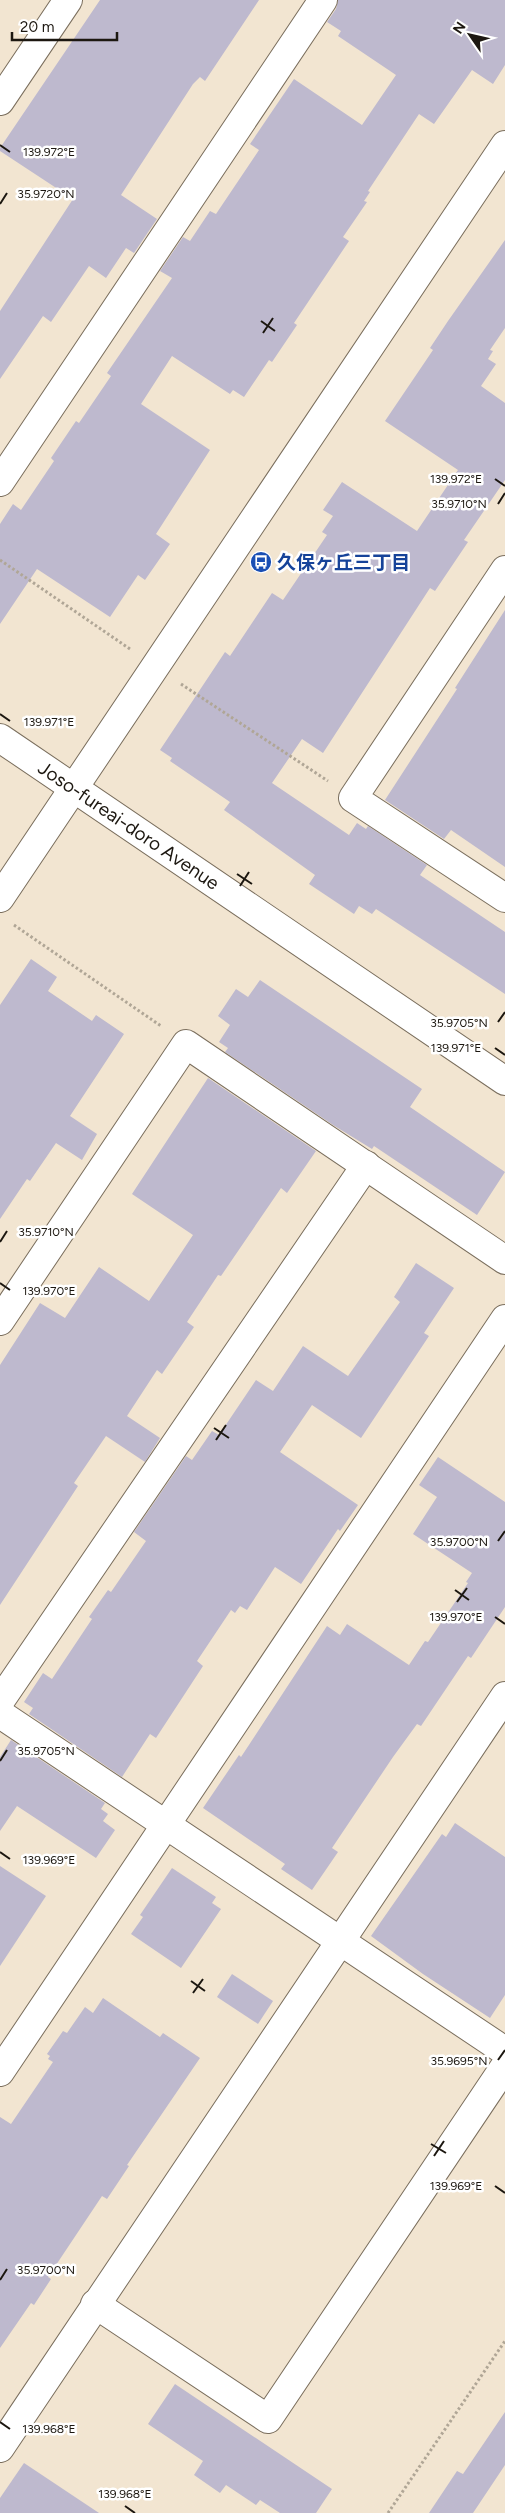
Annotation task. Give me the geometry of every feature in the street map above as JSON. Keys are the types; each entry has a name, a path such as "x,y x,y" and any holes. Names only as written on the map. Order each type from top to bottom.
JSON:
{"street":[{"path":"0,101 68,0"},
{"path":"0,482 323,0"},
{"path":"4,910 74,787 505,145"},
{"path":"505,570 353,798 505,898"},
{"name":"Joso-fureai-doro Avenue","path":"0,738 505,1081"},
{"path":"0,1321 186,1044 505,1260"},
{"path":"0,1701 366,1165"},
{"path":"0,2072 167,1826 505,1319"},
{"path":"0,2448 505,1696"},
{"path":"0,1714 505,2051"},
{"path":"95,2304 268,2419 505,2066"}],"path":[{"path":"0,560 154,666 353,798"},
{"path":"4,910 186,1044"},
{"path":"388,2513 505,2341"}],"building":[{"path":"100,0 259,0 205,81 200,77 193,84 121,195 157,219 134,253 126,248 106,278 89,266 51,322 43,316 0,379 0,311 73,199 0,151 0,148"},
{"path":"338,0 505,0 505,65 493,84 472,70 434,124 419,114 368,191 370,192 364,201 367,202 343,237 349,241 294,323 297,325 272,362 269,360 244,397 233,390 230,394 172,356 141,404 210,450 156,534 170,544 145,580 138,575 110,617 37,569 0,624 0,524 13,504 21,510 54,461 51,458 76,421 79,423 111,376 107,373 172,278 160,271 183,237 190,241 210,211 216,214 259,150 250,144 294,79 362,125 396,75 338,36 341,31 327,22 336,9"},
{"path":"505,240 505,328 490,350 493,351 488,359 496,364 481,386 505,403 505,480 464,540 468,542 435,591 430,588 323,753 302,739 272,783 349,835 357,823 366,829 368,826 427,865 420,875 505,932 505,994 376,909 372,914 359,906 354,914 309,884 315,875 224,810 230,802 170,761 172,758 160,750 225,652 230,656 272,593 283,600 327,535 322,532 333,516 323,510 342,482 417,531 458,470 385,421 433,350 430,348"},
{"path":"505,610 505,867 451,830 444,839 385,800 457,689 455,688"},
{"path":"31,959 57,977 48,991 92,1021 96,1015 124,1034 70,1116 97,1134 82,1160 56,1143 30,1181 27,1179 0,1219 0,1005"},
{"path":"260,980 422,1089 410,1107 505,1172 477,1215 374,1146 372,1149 333,1125 225,1052 228,1048 219,1042 230,1025 218,1016 236,989 248,997"},
{"path":"208,1078 316,1151 287,1193 281,1188 221,1276 218,1275 187,1322 194,1327 162,1374 157,1370 127,1416 160,1438 145,1462 106,1436 74,1483 78,1486 0,1605 0,1365 40,1303 65,1318 99,1267 149,1301 193,1235 132,1194"},
{"path":"416,1263 454,1288 424,1333 429,1336 361,1438 312,1405 280,1452 358,1505 340,1531 338,1529 301,1584 275,1567 247,1610 240,1606 235,1613 231,1610 197,1661 203,1666 156,1738 150,1734 122,1777 29,1714 33,1708 24,1702 43,1673 52,1679 92,1619 89,1617 108,1590 111,1592 146,1541 134,1532 186,1456 192,1460 212,1431 219,1435 256,1380 273,1391 303,1346 348,1376 400,1302 394,1297"},
{"path":"438,1457 505,1502 505,1607 471,1658 468,1656 421,1726 417,1724 393,1757 332,1848 338,1852 312,1890 281,1869 285,1864 203,1808 239,1755 241,1757 327,1626 340,1635 347,1624 409,1665 425,1641 428,1642 468,1583 466,1582 472,1573 413,1534 437,1497 419,1485"},
{"path":"11,1740 105,1803 101,1809 108,1814 103,1821 115,1830 96,1858 17,1806 0,1831 0,1757"},
{"path":"455,1823 505,1857 505,1995 490,2018 423,1974 371,1936 442,1834 446,1837"},
{"path":"0,1866 46,1896 0,1966"},
{"path":"172,1868 216,1897 212,1903 221,1909 181,1968 131,1934 143,1917 140,1915"},
{"path":"232,1974 273,2001 258,2024 217,1997"},
{"path":"103,1998 160,2037 163,2033 200,2058 127,2165 129,2166 107,2199 102,2196 48,2277 51,2279 34,2305 31,2303 0,2348 0,2117 11,2124 53,2062 48,2059 50,2056 47,2054 63,2031 67,2033 85,2007 93,2013"},
{"path":"175,2384 332,2489 316,2513 280,2513 260,2500 256,2505 226,2485 220,2493 194,2475 203,2461 148,2424"},
{"path":"505,2412 505,2465 473,2513 429,2513 457,2471 463,2474"},
{"path":"24,2463 99,2513 0,2513 0,2498"}],"place":[{"name":"久保ヶ丘三丁目","path":"261,562"}]}
